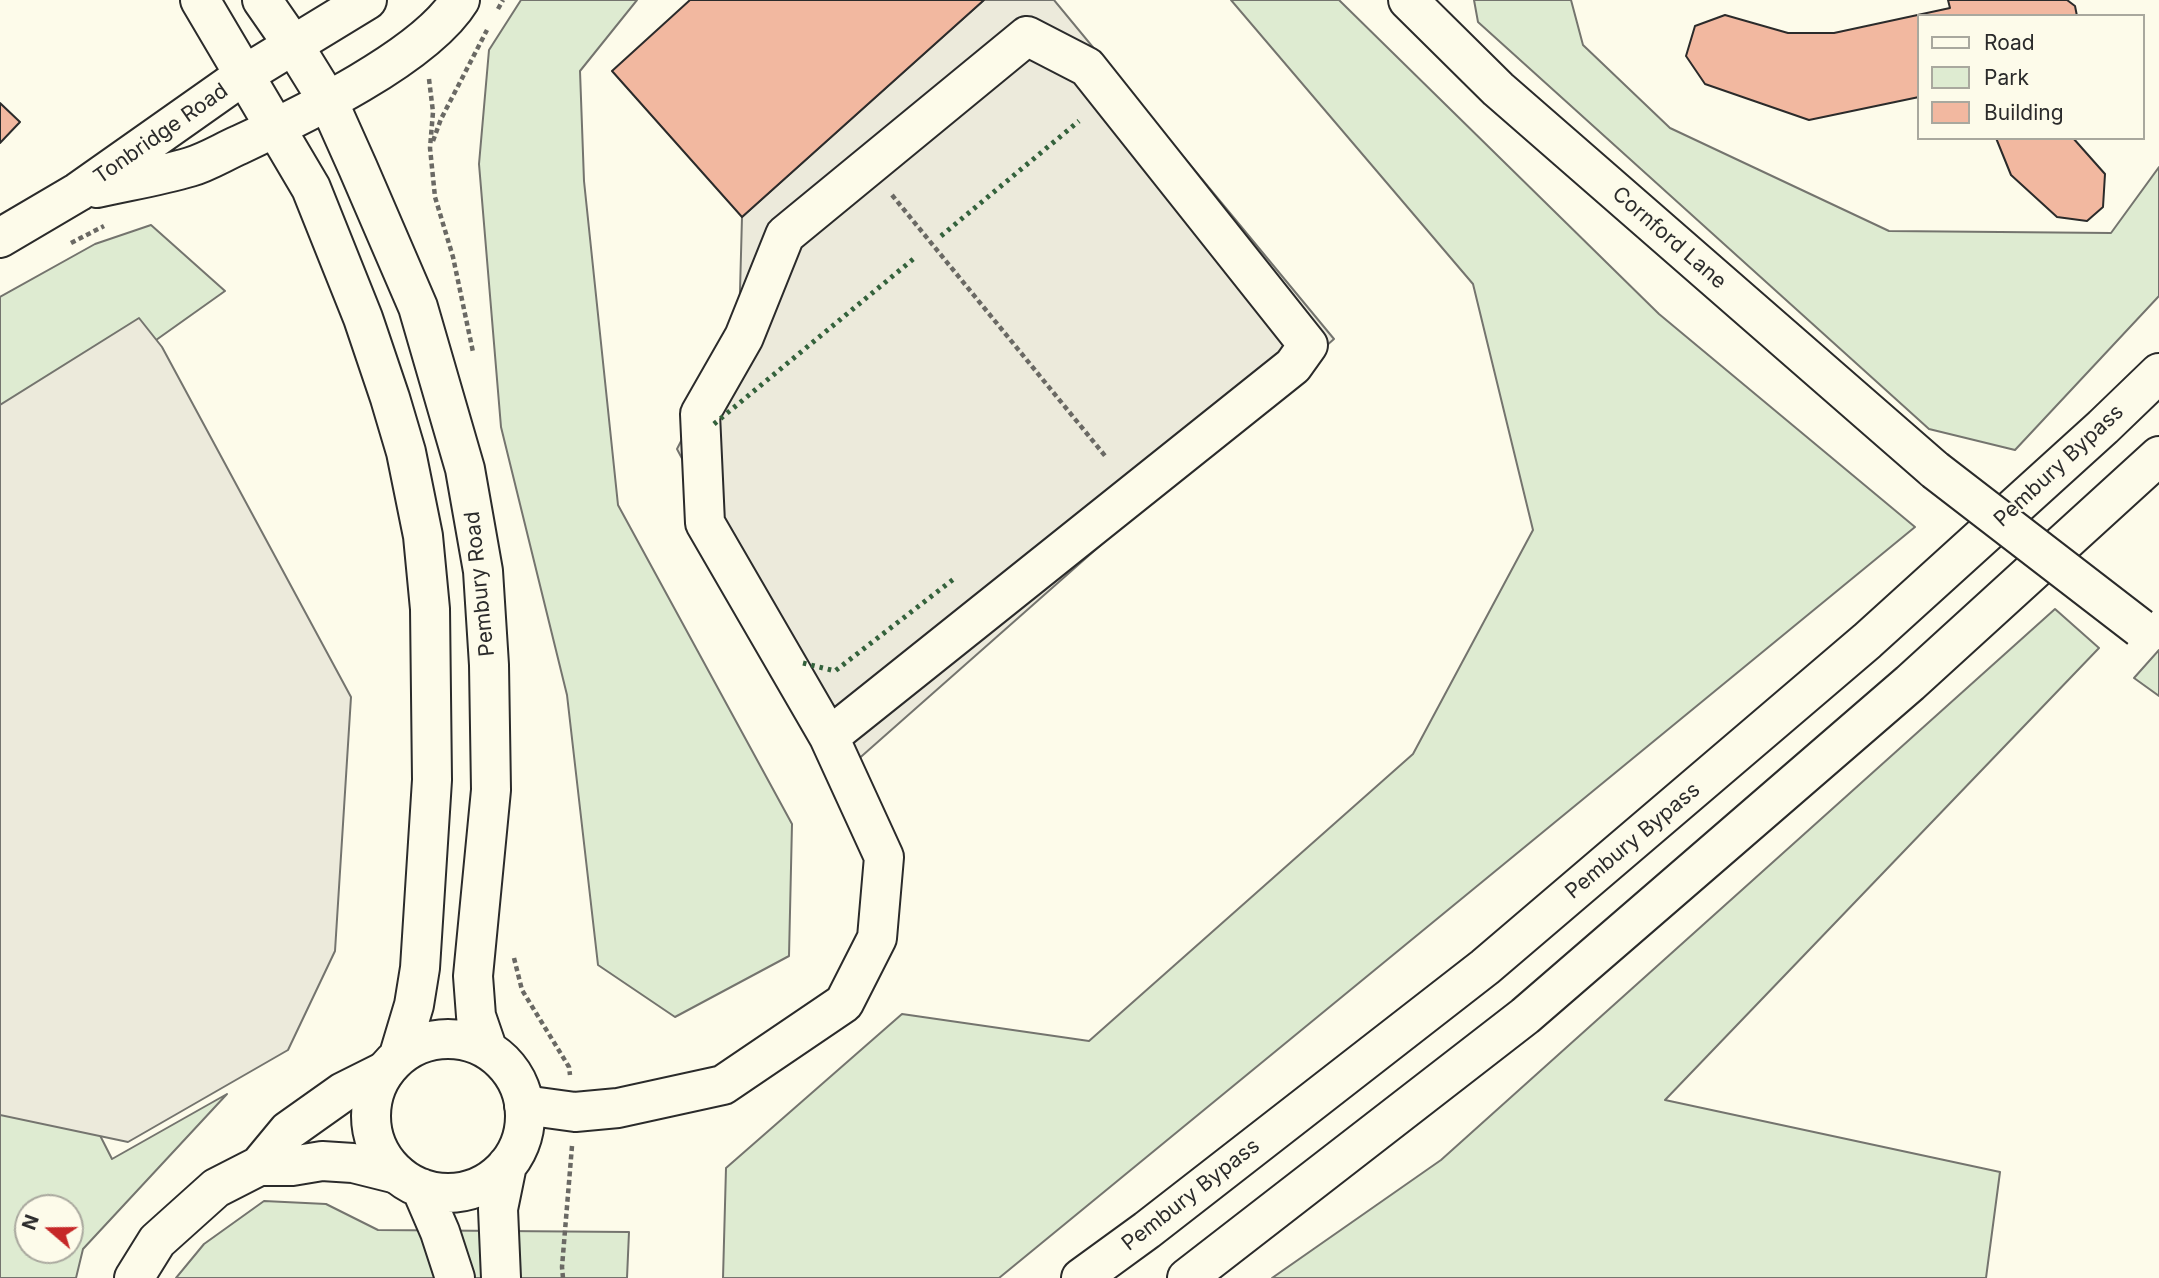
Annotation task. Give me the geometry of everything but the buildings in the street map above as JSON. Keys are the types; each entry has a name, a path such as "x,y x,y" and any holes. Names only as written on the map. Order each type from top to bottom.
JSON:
{"main road":[{"path":"200,0 312,188 363,318 406,452 423,536 430,609 432,780 420,968 414,1005 392,1063 373,1097 371,1125 380,1152 409,1181 440,1232 455,1278"},
{"name":"Pembury Road","path":"262,0 328,101 418,307 465,469 483,571 489,665 491,790 473,976 476,1016 486,1048"},
{"name":"Tonbridge Road","path":"0,238 78,192 244,75 366,0"},
{"name":"Tonbridge Road","path":"78,192 192,166 276,128 328,101 414,48 460,0"},
{"name":"Cornford Lane","path":"1408,0 1498,89 1935,470 2149,634"},
{"path":"524,1105 575,1112 618,1108 723,1085 844,1003 877,938 884,857 829,737 705,523 700,414 744,337 785,235 1027,36 1087,67 1308,345 1293,366 829,737"},
{"name":"Pembury Bypass","path":"1081,1278 1147,1230 1485,967 1867,641 2159,373"},
{"path":"1187,1278 1525,1016 1910,683 2159,456"},
{"path":"259,1167 288,1131 419,1044 442,1038 465,1040 486,1048 505,1063 518,1083 524,1105 522,1137 508,1165 498,1209 501,1278"},
{"path":"134,1278 157,1241 182,1217 216,1188 259,1167 292,1166 322,1161 353,1163 444,1193 467,1190 490,1181 508,1165"}],"path":[{"path":"496,12 503,0"},
{"path":"430,148 441,119 490,24"},
{"path":"869,166 1106,457"},
{"path":"70,243 115,220"}],"green space":[{"path":"521,0 637,0 580,71 584,181 618,505 792,824 789,956 675,1017 598,965 567,695 501,427 479,164 489,50"},
{"path":"1231,0 1339,0 1659,314 1915,527 999,1278 723,1278 726,1168 902,1014 1089,1041 1413,754 1533,530 1473,284"},
{"path":"1474,0 1571,0 1583,45 1670,128 1889,231 2111,233 2159,167 2159,296 2015,450 1929,429 1478,22"},
{"path":"151,225 225,291 0,451 0,297 95,244"},
{"path":"2055,609 2099,648 1665,1100 2000,1172 1986,1278 1272,1278 1441,1160"},
{"path":"2159,650 2159,696 2134,678"},
{"path":"16,970 112,1159 227,1094 84,1248 84,1194 14,1194 14,1264 79,1264 76,1278 0,1278 0,987"},
{"path":"264,1201 326,1204 378,1230 629,1232 627,1278 176,1278 204,1244"}],"shaded area":[{"path":"984,0 1054,0 1334,339 846,770 677,449 739,328 742,217"},
{"path":"139,318 162,347 351,697 335,951 288,1050 128,1142 0,1115 0,405"}],"hedge":[{"path":"941,236 1079,121"},
{"path":"714,424 917,256"},
{"path":"803,663 835,671 955,578"}]}
